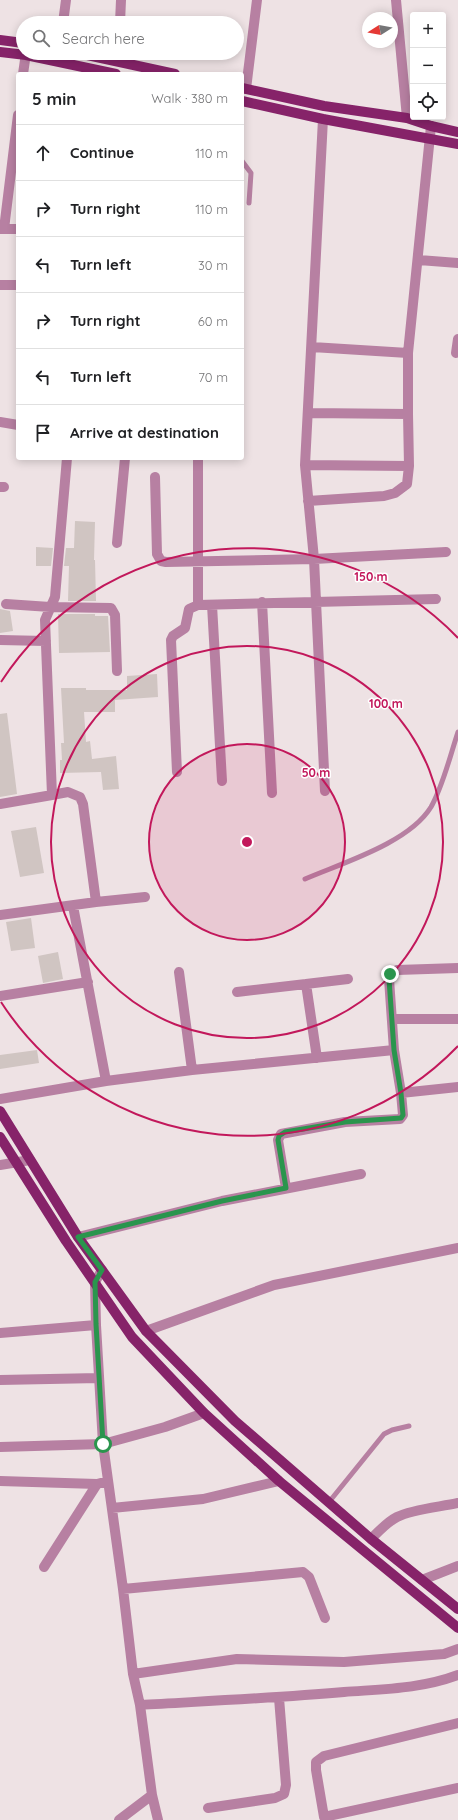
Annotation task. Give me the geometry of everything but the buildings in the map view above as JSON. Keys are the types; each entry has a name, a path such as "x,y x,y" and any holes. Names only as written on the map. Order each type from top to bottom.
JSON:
{"main road":[{"path":"0,40 16,42"},
{"path":"0,52 16,53"},
{"path":"53,60 107,72"},
{"path":"123,60 147,71"},
{"path":"244,88 324,106 407,118 431,126 458,132"},
{"path":"244,101 323,119 458,144"},
{"path":"0,1111 78,1237 146,1331 235,1421 371,1539 458,1609"},
{"path":"0,1137 66,1241 132,1337 204,1413 280,1481 458,1628"}],"street":[{"path":"64,16 66,0"},
{"path":"120,16 121,0"},
{"path":"244,88 256,0"},
{"path":"396,0 407,118"},
{"path":"23,72 25,60"},
{"path":"323,119 309,413 305,465 314,559 325,791"},
{"path":"308,501 395,494 406,484 410,466 408,353 419,260 431,126"},
{"path":"16,147 14,179 2,229 16,229"},
{"path":"419,260 458,263"},
{"path":"0,285 16,284"},
{"path":"456,353 458,339"},
{"path":"312,347 408,353"},
{"path":"309,413 408,414"},
{"path":"0,422 16,425"},
{"path":"52,795 45,620 50,607 54,603 56,590 67,460"},
{"path":"117,543 126,460"},
{"path":"198,460 198,605"},
{"path":"305,465 410,466"},
{"path":"155,477 155,518 158,558 166,562 314,559 446,552"},
{"path":"177,772 171,640 173,636 185,628 189,609 198,605 212,604 436,598"},
{"path":"262,602 272,793"},
{"path":"6,604 50,607 111,608 115,615 117,671"},
{"path":"212,604 222,780"},
{"path":"0,640 46,641"},
{"path":"0,804 68,792 80,797 83,804 96,902"},
{"path":"0,915 145,897"},
{"path":"73,906 106,1081"},
{"path":"286,1188 278,1140 281,1134 345,1122 400,1119 403,1115 394,1050 389,979 390,974 397,970 458,968"},
{"path":"179,972 192,1070"},
{"path":"237,992 348,978"},
{"path":"0,996 88,982"},
{"path":"306,984 318,1058"},
{"path":"392,1019 458,1019"},
{"path":"0,1099 106,1081 192,1070 394,1050"},
{"path":"401,1093 458,1087"},
{"path":"0,1165 15,1161 30,1160"},
{"path":"78,1237 222,1201 361,1174"},
{"path":"146,1331 274,1285 458,1248"},
{"path":"102,1270 95,1282 103,1444 123,1589 132,1674 140,1705 152,1795 158,1820"},
{"path":"0,1333 96,1324"},
{"path":"0,1380 99,1378"},
{"path":"0,1447 103,1444 165,1427 204,1413"},
{"path":"0,1481 97,1484 108,1481"},
{"path":"112,1508 203,1499 280,1481"},
{"path":"44,1567 97,1484"},
{"path":"371,1539 387,1523 397,1517 458,1503"},
{"path":"422,1580 458,1566"},
{"path":"123,1589 303,1572 309,1577 325,1618"},
{"path":"132,1674 237,1659 344,1662 444,1654 458,1650"},
{"path":"140,1705 279,1698 416,1686 458,1675"},
{"path":"208,1808 275,1798 284,1794 286,1785 279,1698"},
{"path":"458,1723 319,1758 316,1762 324,1819 458,1788"},
{"path":"119,1820 152,1795"}],"lane":[{"path":"244,164 251,173 249,202"},
{"path":"305,879 392,842 414,826 430,807 444,775 458,732"},
{"path":"329,1502 384,1434 392,1430 409,1426"}],"route":[{"path":"103,1444 95,1282 102,1270 78,1237 222,1201 286,1188 278,1140 279,1136 285,1132 354,1120 400,1119 403,1115 394,1050 389,979 390,974"}]}
